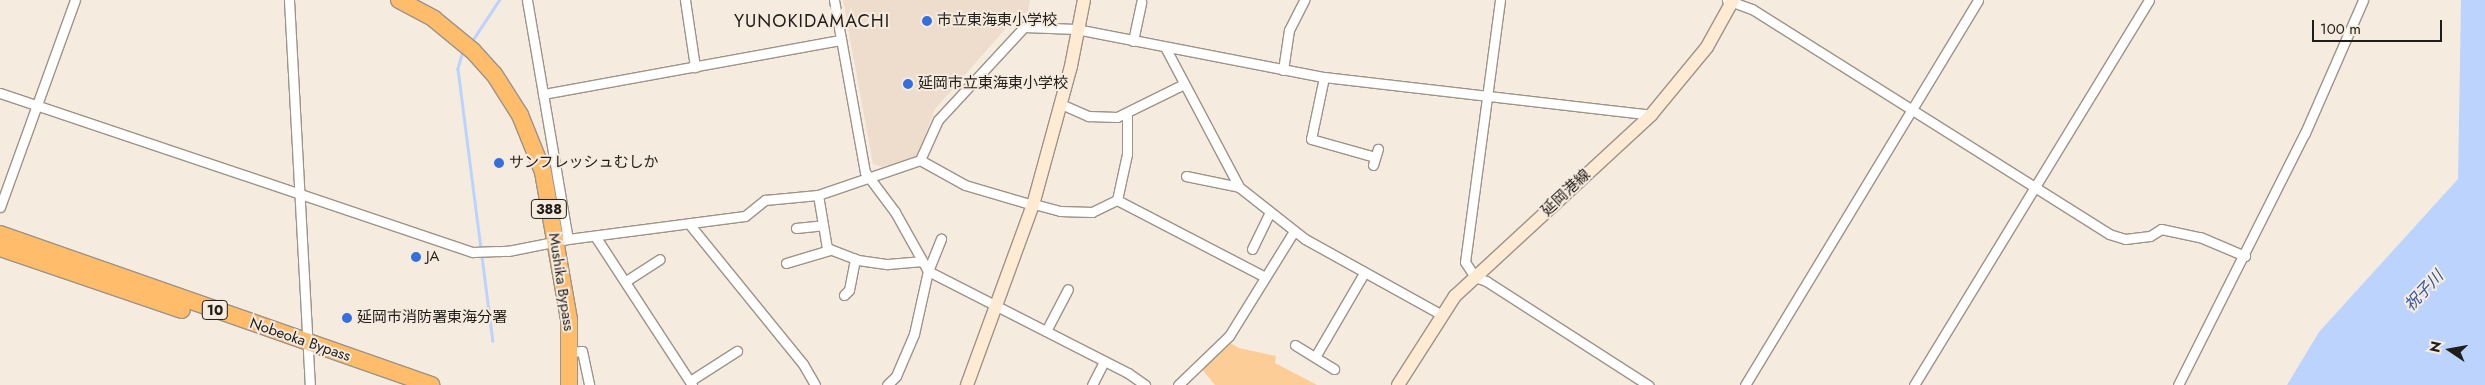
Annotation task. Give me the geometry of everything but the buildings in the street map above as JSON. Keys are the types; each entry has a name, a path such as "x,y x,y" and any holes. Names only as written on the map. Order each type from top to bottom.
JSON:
{"highway":[{"name":"Mushika Bypass","path":"399,0 434,19 473,51 494,74 520,114 543,172 561,241 571,352 569,385"},
{"name":"Nobeoka Bypass","path":"0,234 308,348 397,385"},
{"name":"Nobeoka Bypass","path":"0,248 308,348 430,385"}],"main road":[{"path":"968,385 1034,205 1061,104 1076,29 1084,0"},
{"name":"延岡港線","path":"1398,385 1455,296 1651,116 1707,48 1730,1"}],"street":[{"path":"0,207 75,0"},
{"path":"289,0 310,385"},
{"path":"527,0 543,94 561,241"},
{"path":"685,0 695,67"},
{"path":"834,0 865,172 895,212 920,261 928,271 1104,361 1145,385"},
{"path":"1283,70 1288,30 1304,0"},
{"path":"1500,0 1465,262 1475,277 1486,281 1648,385"},
{"path":"1745,385 1978,0"},
{"path":"1914,385 2149,0"},
{"path":"2178,385 2320,102 2363,0"},
{"path":"1730,1 1752,8 2109,234 2124,239 2150,236 2161,229 2200,237 2244,256"},
{"path":"1133,41 1141,2"},
{"path":"920,160 938,120 1024,26 1076,29 1324,78 1651,116"},
{"path":"543,94 841,40"},
{"path":"1165,48 1239,187 1294,231 1364,273 1442,315"},
{"path":"1324,78 1311,139 1375,157"},
{"path":"1061,104 1079,113 1099,118 1127,114 1184,84"},
{"path":"0,93 476,252 690,225 745,216 765,200 818,195 920,160 965,185 1060,211 1092,212 1117,200"},
{"path":"1117,200 1127,154 1127,114"},
{"path":"1186,176 1239,187"},
{"path":"818,195 827,248 830,250 855,259 897,264 920,261"},
{"path":"1117,200 1265,277"},
{"path":"1252,249 1270,212"},
{"path":"690,225 803,364 815,385"},
{"path":"796,228 822,225"},
{"path":"1183,383 1229,336 1294,231"},
{"path":"595,236 691,383 737,351"},
{"path":"887,385 896,376 914,334 928,271 941,238"},
{"path":"786,263 830,250"},
{"path":"626,281 660,259"},
{"path":"844,295 849,290 855,259"},
{"path":"1315,357 1364,273"},
{"path":"1046,331 1068,289"},
{"path":"1295,345 1334,369"},
{"path":"571,352 582,351 590,385"},
{"path":"1092,385 1104,361"}],"shaded area":[{"name":"延岡市立東海東小学校","path":"843,0 1030,0 1028,12 1015,18 935,109 917,157 882,167 873,164"},
{"path":"1227,341 1239,348 1276,356 1275,363 1317,385 1215,385 1201,368"}],"water":[{"name":"祝子川","path":"2461,0 2485,0 2485,385 2287,385 2319,332 2458,179"}],"waterway":[{"path":"472,41 499,0"},
{"path":"463,51 458,69 493,341"}],"place":[{"name":"市立東海東小学校","path":"927,21"},
{"name":"延岡市立東海東小学校","path":"908,84"},
{"name":"サンフレッシュむしか","path":"499,163"},
{"name":"JA","path":"416,257"},
{"name":"延岡市消防署東海分署","path":"347,318"}],"district":[{"name":"YUNOKIDAMACHI","path":"812,21"}]}
